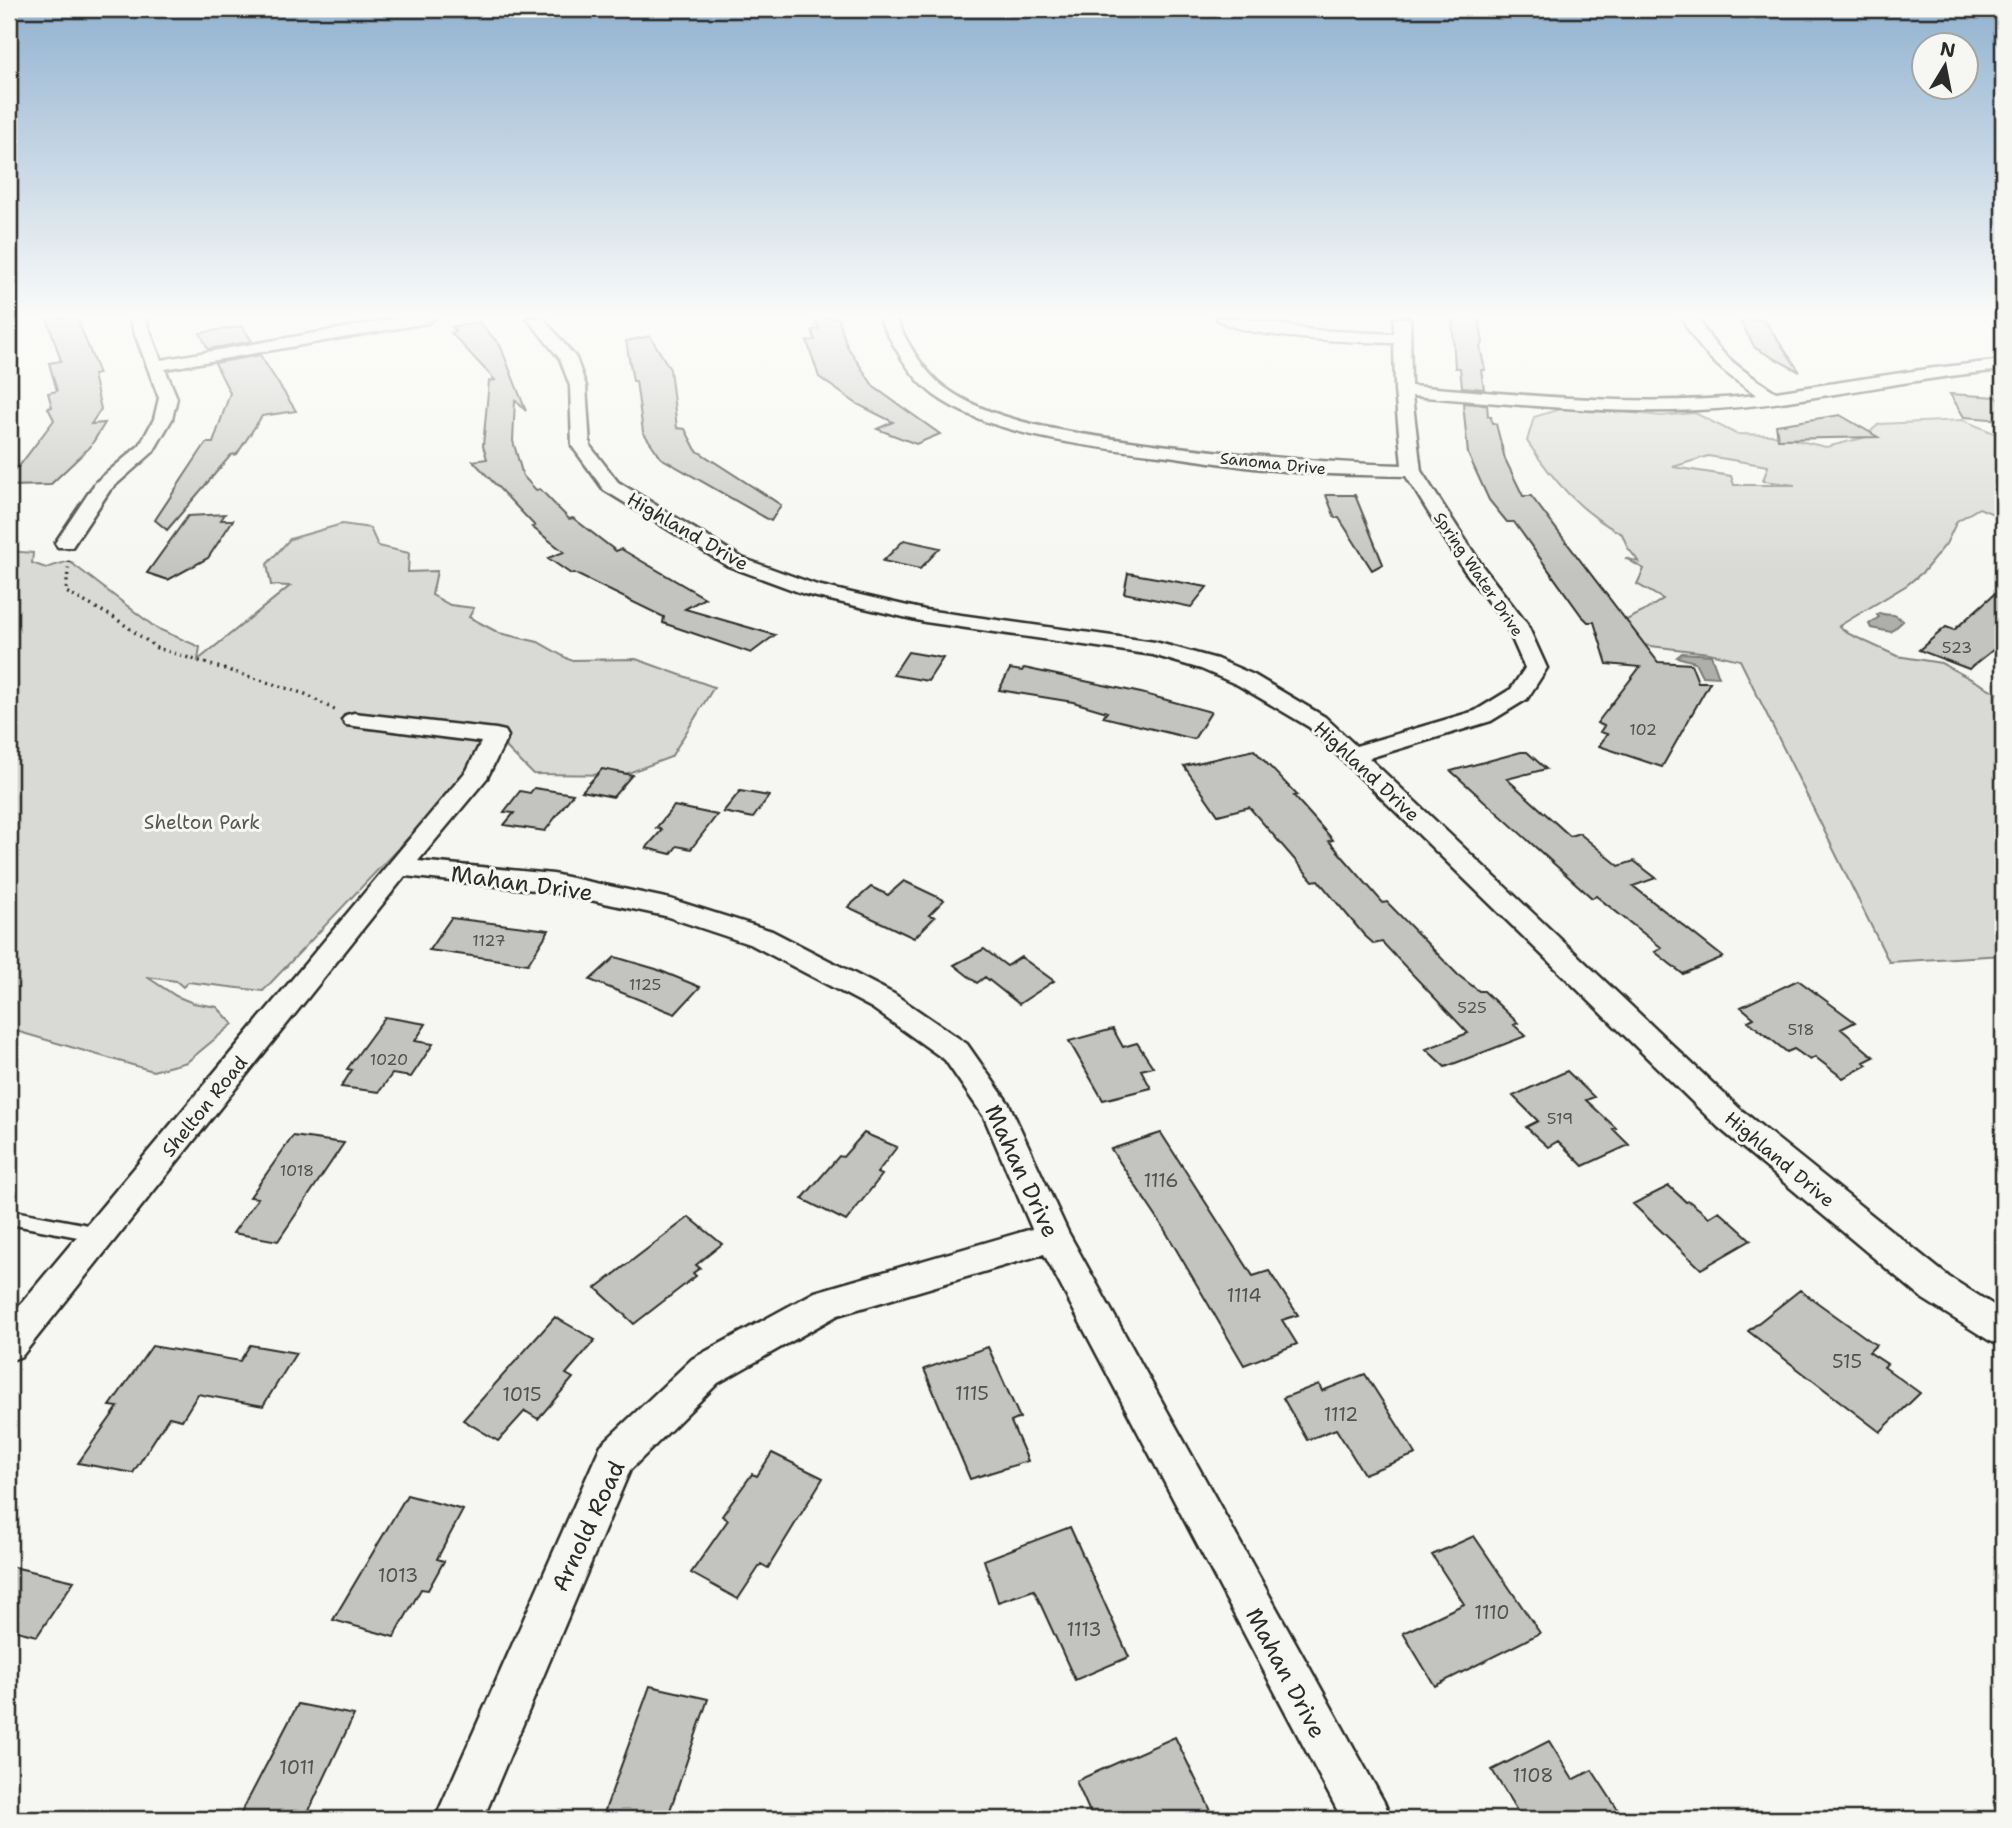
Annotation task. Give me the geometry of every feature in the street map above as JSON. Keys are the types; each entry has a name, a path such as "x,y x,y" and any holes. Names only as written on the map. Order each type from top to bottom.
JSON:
{"street":[{"path":"67,552 103,486 147,447 163,419 167,403"},
{"name":"Highland Drive","path":"579,403 581,446 611,486 735,562 811,590 925,616 1155,649 1209,664 1247,680 1317,722 1728,1118 1936,1288 2003,1330"},
{"name":"Sanoma Drive","path":"964,403 1051,432 1111,444 1310,468 1412,471"},
{"name":"Spring Water Drive","path":"1353,755 1483,716 1519,694 1536,668 1516,624 1474,570 1412,471 1404,403"},
{"path":"1581,403 1630,407 1720,403"},
{"name":"Shelton Road","path":"9,1345 398,867 478,773 496,736 354,720"},
{"name":"Mahan Drive","path":"398,867 553,883 670,908 762,938 883,1001 956,1052 999,1113 1053,1237 1367,1819"},
{"name":"Arnold Road","path":"459,1819 615,1458 705,1371 828,1303 1053,1237"}],"lane":[{"path":"9,1217 100,1235"}],"path":[{"path":"67,552 66,592 115,618 157,649 305,694 354,720"}],"green space":[{"path":"1570,406 1661,416 1695,413 1736,434 1774,435 1826,447 1863,438 1879,424 1963,420 2003,437 2003,518 1979,508 1957,521 1946,544 1924,571 1907,585 1839,626 1849,634 1897,656 1941,663 2003,696 2003,955 1889,962 1740,660 1709,653 1634,644 1610,628 1663,599 1637,584 1644,569 1625,558 1639,562 1628,548 1622,534 1593,516 1568,494 1527,441 1534,417","holes":["1708,456 1768,466 1763,481 1795,485 1734,485 1731,476 1673,467"]},
{"name":"Shelton Park","path":"342,524 370,528 378,546 409,553 408,572 437,571 432,595 450,605 474,608 469,617 499,633 538,642 570,660 636,659 714,687 671,757 623,775 533,774 500,741 263,991 188,982 183,987 176,981 147,977 176,996 193,1003 217,1007 233,1024 187,1062 153,1071 9,1029 9,551 33,553 32,563 46,568 69,561 156,628 200,647 198,660 290,586 271,585 267,564 290,539"}],"shaded area":[{"path":"1879,613 1893,615 1903,621 1891,632 1871,628 1869,624 1879,617"},
{"path":"1682,653 1711,655 1719,677 1702,676 1695,662 1677,657"}],"building":[{"path":"51,403 100,403 101,409 91,424 105,423 90,447 50,485 9,486 9,474 20,465 54,420 48,408 52,407"},
{"path":"226,403 291,403 296,411 262,416 237,454 231,455 167,530 155,520 206,443 213,443"},
{"path":"487,403 515,403 513,441 523,476 536,490 540,489 569,519 573,518 616,551 621,549 705,598 685,609 775,635 751,653 663,623 664,617 574,573 571,574 548,558 564,552 532,527 535,526 473,461 487,459 483,446"},
{"path":"639,403 674,403 677,428 685,429 696,450 781,505 771,521 661,458 643,432"},
{"path":"897,403 940,434 916,444 877,429 893,422 857,404"},
{"path":"1463,403 1487,405 1488,416 1491,416 1492,423 1496,424 1505,459 1523,496 1531,496 1658,662 1691,664 1698,682 1710,682 1662,767 1599,746 1607,734 1600,732 1604,726 1597,723 1640,667 1607,664 1594,622 1588,622 1581,615 1514,522 1507,522 1489,500 1468,454"},
{"path":"1956,403 2001,403 2003,406 2003,420 1964,417"},
{"path":"1840,415 1878,437 1778,439 1776,425"},
{"path":"1326,495 1355,495 1383,564 1372,570 1339,518 1335,518"},
{"path":"225,514 221,520 233,520 208,558 168,580 147,573 188,516"},
{"path":"904,540 940,548 920,569 883,561"},
{"path":"1128,573 1207,587 1191,607 1124,593"},
{"path":"2003,586 2003,636 1998,640 2003,642 1969,669 1919,650 1946,627 1954,630"},
{"path":"908,652 943,658 928,681 893,675"},
{"path":"1024,668 1141,693 1211,712 1194,739 1103,717 1107,712 1073,702 999,690 1010,669 1022,671"},
{"path":"1254,750 1297,795 1294,796 1333,840 1329,841 1383,903 1387,902 1458,975 1479,991 1484,991 1518,1023 1514,1025 1526,1036 1445,1067 1426,1049 1468,1033 1382,942 1374,944 1364,935 1318,880 1313,881 1249,807 1218,815 1184,766"},
{"path":"1527,752 1546,769 1507,779 1570,836 1579,833 1619,866 1634,861 1656,878 1633,886 1723,957 1683,974 1655,952 1662,948 1596,896 1592,898 1451,771"},
{"path":"602,769 632,775 613,797 582,791"},
{"path":"534,788 573,794 545,831 504,825 514,813 504,812 520,791 530,793"},
{"path":"740,791 769,796 753,818 723,812"},
{"path":"674,806 717,815 691,849 677,846 671,854 646,848 662,830 656,828"},
{"path":"904,881 944,900 929,915 935,917 914,938 848,907 871,887 888,895"},
{"path":"451,918 549,930 528,964 429,950"},
{"path":"984,949 1007,966 1021,957 1054,981 1019,1004 985,977 977,983 954,965"},
{"path":"615,957 656,969 700,987 675,1014 590,980"},
{"path":"1798,980 1855,1022 1841,1029 1874,1057 1864,1062 1867,1065 1843,1078 1815,1057 1810,1060 1794,1049 1787,1052 1748,1021 1754,1018 1741,1007"},
{"path":"385,1017 426,1024 415,1041 433,1044 411,1077 392,1074 379,1092 341,1087 352,1070 347,1069"},
{"path":"1113,1029 1123,1047 1137,1043 1153,1067 1141,1070 1151,1088 1103,1100 1069,1041"},
{"path":"1567,1071 1594,1097 1586,1100 1616,1128 1613,1129 1629,1145 1583,1166 1558,1141 1548,1147 1526,1127 1538,1121 1513,1096"},
{"path":"864,1133 897,1147 877,1173 882,1175 846,1221 802,1199 839,1156 843,1157"},
{"path":"1161,1133 1253,1276 1269,1271 1298,1315 1282,1320 1297,1344 1244,1365 1163,1227 1111,1149"},
{"path":"293,1136 344,1143 278,1241 233,1233 258,1198 250,1197"},
{"path":"1669,1186 1686,1202 1689,1201 1709,1217 1719,1211 1751,1240 1701,1269 1633,1204"},
{"path":"689,1217 722,1244 696,1265 700,1268 693,1273 696,1276 634,1324 596,1288"},
{"path":"1800,1290 1876,1345 1869,1352 1887,1364 1884,1367 1920,1393 1880,1432 1748,1331"},
{"path":"555,1317 595,1340 566,1374 573,1378 538,1419 525,1411 498,1441 463,1420"},
{"path":"250,1345 296,1353 263,1406 198,1394 182,1420 169,1417 133,1473 78,1463 118,1407 110,1406 152,1346 240,1361"},
{"path":"988,1347 1020,1418 1011,1422 1028,1461 970,1479 924,1369"},
{"path":"1365,1374 1416,1454 1364,1474 1336,1429 1307,1440 1283,1398 1319,1384 1322,1391"},
{"path":"772,1453 823,1478 768,1568 761,1564 738,1599 691,1573 728,1520 722,1516 752,1474 757,1476"},
{"path":"407,1495 463,1510 437,1559 444,1561 428,1590 421,1589 394,1637 333,1620"},
{"path":"1070,1527 1129,1657 1075,1680 1034,1590 998,1602 984,1560"},
{"path":"1474,1536 1540,1633 1435,1686 1403,1633 1464,1604 1432,1555"},
{"path":"9,1566 74,1581 37,1636 9,1629"},
{"path":"650,1686 708,1699 667,1819 631,1819 604,1813"},
{"path":"298,1704 354,1715 305,1819 238,1819"},
{"path":"1175,1737 1215,1819 1093,1819 1076,1781"},
{"path":"1549,1741 1573,1780 1592,1770 1618,1810 1600,1819 1522,1819 1492,1770"}]}
